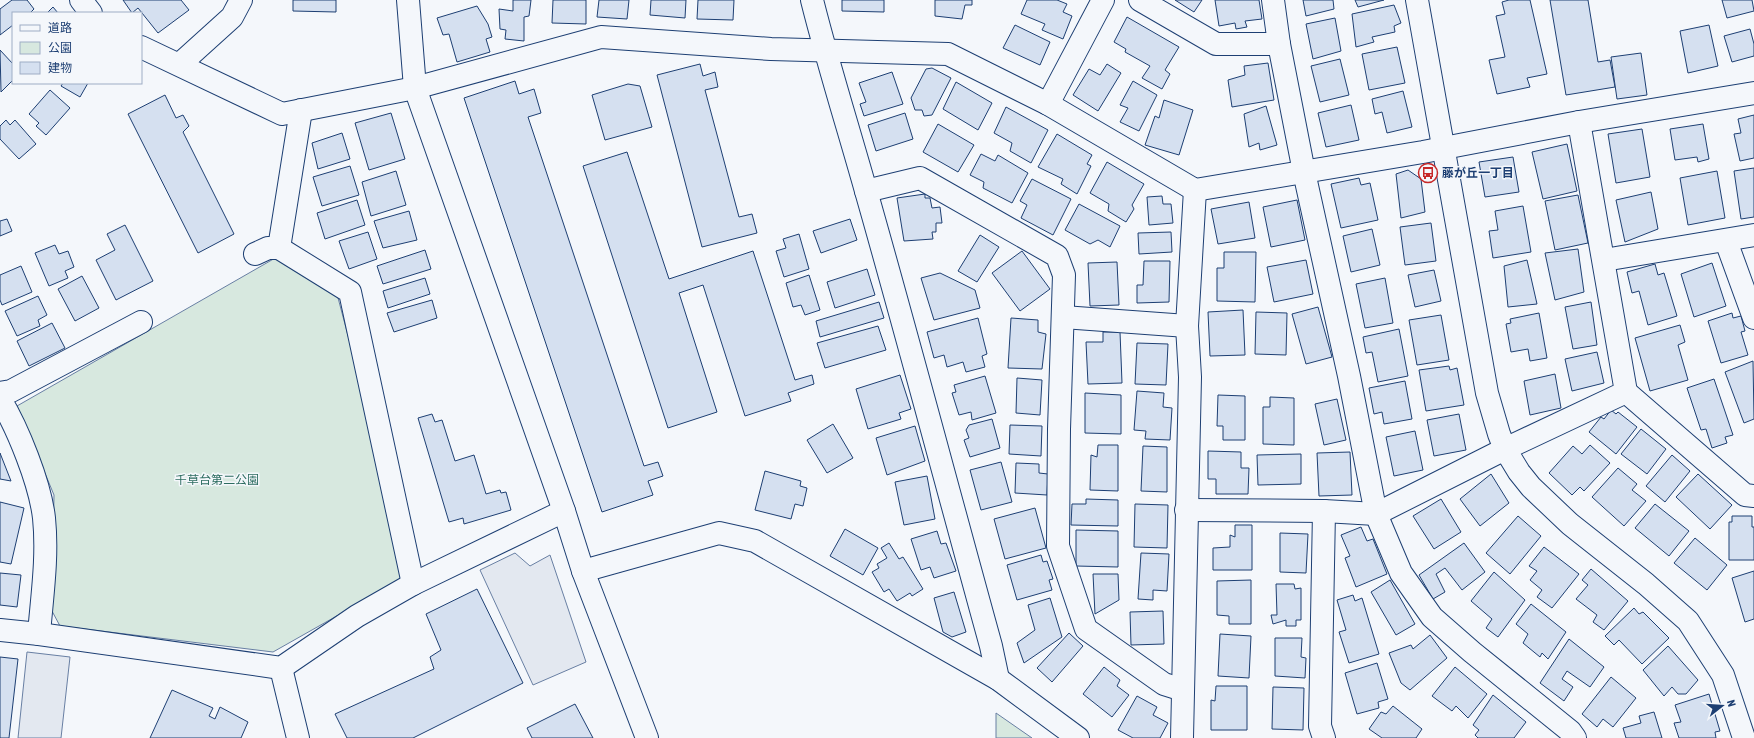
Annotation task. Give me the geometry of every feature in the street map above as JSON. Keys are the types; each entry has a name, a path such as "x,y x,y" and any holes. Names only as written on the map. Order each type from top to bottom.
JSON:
{"street":[{"path":"81,0 90,12"},
{"path":"180,64 232,17 241,0"},
{"path":"408,0 415,88 564,511 583,571 647,738"},
{"path":"812,0 824,50 866,191 991,646 998,679"},
{"path":"1048,104 1103,0"},
{"path":"1140,0 1216,44 1279,44"},
{"path":"1273,0 1279,44 1304,172 1349,376 1376,514 1401,573 1432,617 1472,652 1570,731 1575,738"},
{"path":"1417,0 1442,148 1487,393 1505,449 1519,472 1531,487 1570,524 1646,584 1688,621 1723,674 1744,738"},
{"path":"142,48 180,64 282,114 415,88 601,37 771,49 948,54 1048,104 1195,190 1442,148 1579,122 1754,93"},
{"path":"279,248 301,110"},
{"path":"1579,122 1626,392 1745,495 1754,496"},
{"path":"866,191 920,178 1057,256 1064,275 1059,429 1058,546 1086,629 1164,684 1183,690"},
{"path":"1182,738 1190,377 1186,326 1195,190"},
{"path":"1604,260 1726,241 1754,235"},
{"path":"1726,241 1754,318"},
{"path":"255,254 268,248 279,248 350,292 413,584"},
{"path":"1063,317 1186,326"},
{"path":"0,393 11,391 141,322"},
{"path":"1186,510 1324,511 1376,514 1505,449 1626,392"},
{"path":"0,399 28,462 38,490 44,518 45,554 39,634"},
{"path":"0,630 39,634 281,668 357,616 413,584 564,511"},
{"path":"1324,511 1320,726 1324,738"},
{"path":"583,571 719,533 755,541 998,679 1078,738"},
{"path":"281,668 298,738"}],"green space":[{"name":"千草台第二公園","path":"277,257 337,294 411,574 273,652 60,626 52,611 54,495 17,406"},
{"path":"996,713 1032,738 996,738"}],"shaded area":[{"path":"515,553 530,566 550,555 586,662 533,685 480,570"},
{"path":"27,652 70,657 61,738 18,738"}],"building":[{"path":"12,0 27,0 34,9 31,12 12,12 12,26 0,35 0,9"},
{"path":"123,0 181,0 189,10 158,33 138,8 131,12"},
{"path":"293,0 336,0 336,12 293,11"},
{"path":"513,0 531,0 529,16 524,17 524,41 505,39 506,30 500,29 499,9 513,11"},
{"path":"553,0 586,0 586,24 552,23"},
{"path":"599,0 629,0 627,19 597,17"},
{"path":"651,0 686,0 685,18 650,15"},
{"path":"698,0 734,0 733,20 697,19"},
{"path":"842,0 884,0 884,12 842,11"},
{"path":"935,0 972,0 972,5 965,5 962,19 935,16"},
{"path":"1027,0 1057,0 1067,4 1063,12 1072,16 1063,39 1042,30 1045,24 1021,14"},
{"path":"1175,0 1202,0 1194,12"},
{"path":"1215,0 1259,0 1262,19 1245,21 1247,27 1236,29 1235,23 1219,26"},
{"path":"1303,0 1333,0 1334,9 1306,16"},
{"path":"1355,0 1384,0 1358,7"},
{"path":"1509,0 1530,0 1547,74 1527,78 1530,87 1497,94 1489,60 1505,57 1496,16 1505,14 1502,2"},
{"path":"1550,0 1588,0 1598,62 1610,60 1615,87 1566,95"},
{"path":"1722,0 1752,0 1754,11 1727,18"},
{"path":"1394,5 1401,23 1394,26 1395,32 1372,37 1374,42 1356,47 1352,14"},
{"path":"477,6 488,24 492,37 486,39 490,52 457,62 449,34 443,35 437,18"},
{"path":"53,7 57,12 48,12"},
{"path":"1127,17 1179,47 1165,70 1170,74 1162,89 1142,78 1150,66 1125,52 1126,49 1114,42"},
{"path":"1335,18 1341,51 1313,59 1306,24"},
{"path":"1015,25 1050,42 1040,65 1003,48"},
{"path":"1709,25 1718,66 1688,73 1680,31"},
{"path":"1750,29 1754,44 1754,56 1732,62 1724,36"},
{"path":"1397,47 1405,83 1369,90 1362,54"},
{"path":"0,50 12,63 12,81 1,92"},
{"path":"1641,53 1647,95 1617,99 1611,57"},
{"path":"1340,59 1349,95 1320,102 1311,66"},
{"path":"1268,63 1274,100 1232,107 1228,80 1245,75 1244,66"},
{"path":"700,64 703,76 715,72 718,87 705,90 739,217 752,214 757,233 702,247 657,75"},
{"path":"1107,64 1121,73 1098,111 1073,95 1089,69 1100,75"},
{"path":"932,68 951,78 932,115 924,116 922,110 915,110 911,98 926,69"},
{"path":"892,72 903,104 864,116 860,104 866,102 859,83"},
{"path":"515,81 519,94 534,89 541,113 528,117 644,466 658,462 663,476 648,481 653,495 602,512 464,98"},
{"path":"1133,81 1157,95 1139,131 1120,122 1128,108 1120,105"},
{"path":"956,82 992,103 978,130 943,109"},
{"path":"62,84 87,84 80,97 61,86"},
{"path":"628,84 640,86 652,127 605,140 592,95"},
{"path":"50,90 70,108 46,135 36,126 39,123 29,114"},
{"path":"1403,91 1412,127 1387,133 1382,112 1375,114 1372,99"},
{"path":"165,95 176,118 183,115 189,126 183,132 234,234 198,253 128,114"},
{"path":"1164,100 1193,110 1179,155 1145,145 1155,116 1159,118"},
{"path":"1351,105 1359,140 1326,147 1318,113"},
{"path":"1266,106 1277,145 1260,150 1259,143 1249,147 1244,114"},
{"path":"1006,107 1048,130 1031,163 1010,151 1012,143 994,133"},
{"path":"391,113 405,159 369,170 355,123"},
{"path":"905,113 913,139 876,151 868,125"},
{"path":"1754,115 1754,158 1740,161 1734,134 1741,133 1738,119"},
{"path":"6,120 10,125 15,120 36,144 19,159 0,139 0,126"},
{"path":"938,124 974,145 958,172 923,152"},
{"path":"1703,124 1709,159 1698,162 1697,157 1675,160 1670,129"},
{"path":"1642,129 1650,177 1616,183 1608,134"},
{"path":"342,133 350,159 318,169 312,143"},
{"path":"1057,134 1092,155 1087,164 1091,166 1077,194 1061,184 1063,179 1038,167"},
{"path":"1567,144 1577,191 1543,199 1532,152"},
{"path":"627,152 669,279 753,251 795,380 812,375 814,384 788,393 791,401 745,416 703,285 679,293 717,412 668,428 583,166"},
{"path":"981,154 995,161 998,155 1028,173 1012,203 983,188 984,182 970,175"},
{"path":"1513,157 1519,192 1485,197 1479,162"},
{"path":"1107,162 1144,184 1132,205 1134,209 1126,222 1108,211 1109,204 1090,193"},
{"path":"350,166 359,195 322,206 313,177"},
{"path":"1754,168 1754,217 1741,219 1734,171"},
{"path":"1408,170 1421,179 1425,212 1401,218 1396,174"},
{"path":"396,171 406,205 371,216 362,182"},
{"path":"1717,171 1725,218 1688,225 1680,178"},
{"path":"1359,178 1361,185 1370,183 1378,220 1341,228 1331,184"},
{"path":"1032,179 1071,199 1053,235 1021,218 1027,205 1020,201"},
{"path":"1651,192 1658,229 1625,242 1616,200"},
{"path":"925,194 925,198 930,198 932,208 940,207 942,223 936,223 936,232 932,232 933,239 904,241 897,198"},
{"path":"1578,195 1588,243 1555,250 1545,201"},
{"path":"1162,196 1163,204 1171,204 1173,223 1149,225 1147,197"},
{"path":"357,200 365,225 325,239 317,213"},
{"path":"1297,200 1305,240 1271,247 1263,207"},
{"path":"1249,202 1255,238 1218,244 1211,209"},
{"path":"1079,204 1120,226 1110,247 1098,240 1090,244 1065,230"},
{"path":"1523,206 1531,252 1493,258 1489,231 1498,230 1495,211"},
{"path":"409,211 417,240 383,248 374,221"},
{"path":"7,219 12,231 0,236 0,221"},
{"path":"850,219 857,240 821,253 813,231"},
{"path":"1431,223 1436,261 1405,265 1400,227"},
{"path":"125,225 153,281 116,300 96,260 115,250 107,234"},
{"path":"1372,229 1380,265 1351,272 1343,236"},
{"path":"368,232 377,259 349,269 339,241"},
{"path":"1171,232 1172,252 1139,254 1138,233"},
{"path":"799,234 809,269 784,277 776,251 786,248 783,239"},
{"path":"980,235 999,247 977,282 958,271"},
{"path":"55,245 59,254 68,251 74,267 65,271 68,278 49,286 35,253"},
{"path":"1578,249 1584,292 1555,300 1545,253"},
{"path":"425,250 431,269 383,284 377,266"},
{"path":"1022,251 1050,289 1020,311 992,273"},
{"path":"1224,252 1256,252 1255,302 1217,301 1217,268 1224,268"},
{"path":"1306,260 1313,294 1274,302 1267,267"},
{"path":"1527,260 1537,304 1508,307 1504,266"},
{"path":"1144,261 1170,261 1169,302 1137,303 1137,285 1143,285"},
{"path":"1117,262 1119,305 1090,306 1088,263"},
{"path":"1712,263 1726,306 1694,317 1681,274"},
{"path":"1655,264 1658,275 1664,273 1677,316 1648,325 1639,291 1632,293 1627,272"},
{"path":"21,266 32,292 2,305 0,300 0,275"},
{"path":"867,269 875,295 835,308 827,282"},
{"path":"1434,270 1441,301 1415,307 1408,275"},
{"path":"940,273 975,290 980,308 934,320 921,278"},
{"path":"809,275 820,310 805,315 801,305 793,307 786,283"},
{"path":"82,276 99,308 75,321 58,289"},
{"path":"425,278 430,294 388,308 383,291"},
{"path":"1385,278 1393,323 1365,328 1356,284"},
{"path":"38,296 47,315 38,320 40,326 17,336 5,311"},
{"path":"432,300 437,318 394,332 387,313"},
{"path":"879,302 884,318 820,337 816,321"},
{"path":"1591,302 1597,345 1573,349 1565,307"},
{"path":"1318,307 1332,357 1306,364 1292,314"},
{"path":"1243,310 1245,355 1210,356 1208,312"},
{"path":"1256,312 1287,313 1286,355 1255,354"},
{"path":"1539,313 1547,358 1530,361 1528,349 1511,352 1506,324 1511,323 1510,319"},
{"path":"1732,313 1733,318 1741,316 1745,331 1741,332 1748,355 1721,363 1708,321"},
{"path":"1441,315 1449,360 1417,365 1409,320"},
{"path":"978,318 987,354 982,356 985,367 966,372 963,362 947,367 944,355 934,358 927,332"},
{"path":"1011,318 1038,320 1038,332 1046,334 1042,369 1008,368"},
{"path":"52,323 65,348 29,366 17,341"},
{"path":"1680,325 1685,342 1678,345 1688,380 1650,391 1635,338"},
{"path":"878,326 886,350 825,368 817,343"},
{"path":"1399,329 1408,376 1378,382 1372,352 1366,353 1363,337"},
{"path":"1103,332 1120,332 1122,383 1088,384 1086,342 1103,342"},
{"path":"1137,343 1168,344 1166,385 1135,384"},
{"path":"1597,352 1604,383 1572,391 1565,359"},
{"path":"1753,361 1754,419 1744,423 1725,372"},
{"path":"1449,366 1450,370 1457,368 1464,405 1426,411 1419,370"},
{"path":"1555,374 1561,408 1530,415 1524,381"},
{"path":"900,375 911,409 899,413 901,419 868,429 856,389"},
{"path":"985,376 996,413 972,420 971,412 959,415 952,393 956,392 954,385"},
{"path":"1017,378 1042,380 1040,415 1016,413"},
{"path":"1714,379 1733,435 1725,437 1727,443 1712,448 1706,429 1701,430 1687,388"},
{"path":"1405,381 1412,419 1384,424 1382,412 1374,414 1369,388"},
{"path":"1137,391 1164,393 1163,407 1172,408 1170,440 1145,439 1146,431 1134,430"},
{"path":"1085,393 1121,395 1121,434 1085,433"},
{"path":"1218,395 1245,396 1245,440 1223,440 1223,426 1217,426"},
{"path":"1270,397 1294,398 1294,445 1263,444 1263,407 1270,407"},
{"path":"1337,399 1346,440 1324,445 1315,404"},
{"path":"1611,410 1616,414 1618,412 1637,427 1616,454 1589,432 1601,417 1604,419"},
{"path":"432,414 435,422 442,420 455,461 474,455 486,494 500,490 501,493 506,492 511,510 464,524 463,518 449,522 418,418"},
{"path":"1459,414 1466,450 1434,456 1427,420"},
{"path":"992,419 1000,448 970,457 964,440 969,438 966,430 969,425"},
{"path":"833,424 853,458 827,473 807,440"},
{"path":"1010,425 1042,426 1041,456 1009,454"},
{"path":"915,426 925,461 887,475 876,438"},
{"path":"1641,429 1666,449 1647,474 1621,454"},
{"path":"1415,431 1423,470 1394,476 1386,437"},
{"path":"1098,445 1118,445 1118,491 1090,490 1091,455 1097,457"},
{"path":"1590,445 1610,463 1584,491 1580,487 1572,495 1549,473 1573,446 1582,454"},
{"path":"1143,446 1167,447 1167,492 1141,491"},
{"path":"1208,451 1241,452 1241,468 1249,468 1248,494 1216,494 1216,479 1208,479"},
{"path":"1350,452 1352,495 1319,496 1317,453"},
{"path":"0,453 11,481 0,479"},
{"path":"1301,454 1301,484 1258,485 1257,455"},
{"path":"1672,455 1690,471 1665,502 1646,486"},
{"path":"1001,462 1012,502 981,510 970,470"},
{"path":"1016,463 1039,464 1039,473 1048,474 1047,495 1015,493"},
{"path":"1618,468 1637,484 1632,490 1646,501 1624,526 1592,497"},
{"path":"765,471 801,481 800,486 807,488 803,506 795,504 791,519 755,510"},
{"path":"1491,474 1509,503 1480,526 1460,499"},
{"path":"1698,474 1732,505 1710,529 1676,497"},
{"path":"927,476 935,519 904,525 895,482"},
{"path":"1086,499 1118,500 1118,526 1071,525 1072,504 1086,504"},
{"path":"1441,499 1461,532 1434,549 1413,516"},
{"path":"0,502 24,508 11,564 0,562"},
{"path":"1135,504 1168,505 1167,548 1134,547"},
{"path":"1655,504 1689,531 1669,556 1635,528"},
{"path":"1035,508 1046,548 1005,559 994,519"},
{"path":"1518,516 1541,536 1510,574 1486,553"},
{"path":"1732,516 1752,516 1752,527 1754,527 1754,560 1729,560 1729,522 1732,522"},
{"path":"1235,525 1252,525 1252,570 1213,570 1213,548 1230,547 1230,535 1235,537"},
{"path":"1361,527 1367,541 1373,539 1387,574 1356,587 1345,558 1350,556 1341,535"},
{"path":"845,529 878,548 863,575 830,556"},
{"path":"1076,530 1118,531 1118,567 1076,566"},
{"path":"937,531 941,544 946,543 956,571 934,578 930,567 921,570 911,539"},
{"path":"1280,533 1308,534 1306,573 1280,572"},
{"path":"1695,538 1727,565 1707,590 1674,563"},
{"path":"889,543 899,559 903,557 923,589 912,596 910,593 897,601 889,589 884,592 872,572 879,568 877,564 887,558 881,548"},
{"path":"1464,543 1485,572 1462,590 1445,568 1436,574 1445,592 1433,599 1419,575"},
{"path":"1544,547 1579,574 1552,608 1537,597 1542,590 1530,580 1537,571 1529,566"},
{"path":"1141,553 1169,554 1167,591 1153,590 1153,600 1138,599"},
{"path":"1041,555 1043,562 1047,561 1053,579 1049,580 1052,590 1017,600 1007,565"},
{"path":"1591,569 1628,601 1604,630 1593,622 1597,615 1576,599 1588,585 1582,580"},
{"path":"1754,571 1754,619 1745,622 1732,578"},
{"path":"1494,572 1525,600 1498,637 1486,628 1492,619 1471,601"},
{"path":"0,573 21,575 17,607 0,605"},
{"path":"1093,574 1118,574 1119,600 1095,614"},
{"path":"1251,580 1251,624 1229,624 1229,616 1217,615 1217,581"},
{"path":"1390,580 1415,624 1396,635 1371,592"},
{"path":"1276,584 1294,584 1295,589 1301,588 1301,620 1296,620 1296,626 1286,626 1286,620 1273,624 1271,615 1277,615"},
{"path":"477,589 523,683 413,738 347,738 335,714 434,669 430,657 441,650 426,614"},
{"path":"954,592 966,632 952,637 943,632 934,598"},
{"path":"1353,595 1355,601 1362,598 1379,654 1349,663 1339,632 1346,630 1337,600"},
{"path":"1050,598 1062,637 1024,663 1017,643 1035,630 1028,605"},
{"path":"1531,604 1566,632 1548,659 1542,653 1540,657 1523,643 1528,634 1516,624"},
{"path":"1634,608 1639,614 1643,612 1669,638 1642,664 1619,640 1614,645 1605,636"},
{"path":"1163,611 1164,644 1131,645 1130,612"},
{"path":"1069,633 1083,646 1052,682 1037,668"},
{"path":"1220,634 1251,636 1249,678 1218,676"},
{"path":"1430,635 1447,658 1410,690 1401,683 1389,653 1411,645 1413,649"},
{"path":"1275,638 1302,638 1301,657 1306,658 1305,678 1275,676"},
{"path":"1569,639 1604,667 1590,687 1567,671 1562,679 1573,687 1564,701 1540,683"},
{"path":"1668,646 1698,680 1686,694 1678,694 1672,687 1664,696 1643,670"},
{"path":"0,657 18,659 9,738 0,738"},
{"path":"1377,663 1388,699 1378,702 1379,708 1357,714 1345,673"},
{"path":"1104,667 1120,680 1117,686 1129,695 1112,717 1083,694"},
{"path":"1455,667 1487,694 1468,718 1456,706 1452,711 1432,696"},
{"path":"1611,677 1636,698 1613,727 1603,719 1597,727 1582,714"},
{"path":"1216,686 1247,686 1247,730 1211,730 1211,700 1215,701"},
{"path":"1273,687 1304,688 1303,730 1272,729"},
{"path":"172,690 213,708 209,716 215,719 220,707 248,722 241,738 150,738"},
{"path":"1709,694 1720,731 1715,732 1716,738 1679,738 1674,723 1681,722 1675,705"},
{"path":"1493,695 1526,722 1514,738 1478,738 1475,735 1479,730 1473,725"},
{"path":"1137,696 1157,707 1153,715 1168,723 1160,738 1133,738 1118,730"},
{"path":"575,704 593,738 532,738 527,728"},
{"path":"1393,706 1422,729 1416,738 1382,738 1369,729 1381,712 1386,714"},
{"path":"1654,712 1662,738 1626,738 1623,728 1641,723 1639,716"}],"place":[{"name":"藤が丘一丁目","path":"1428,173"}]}
